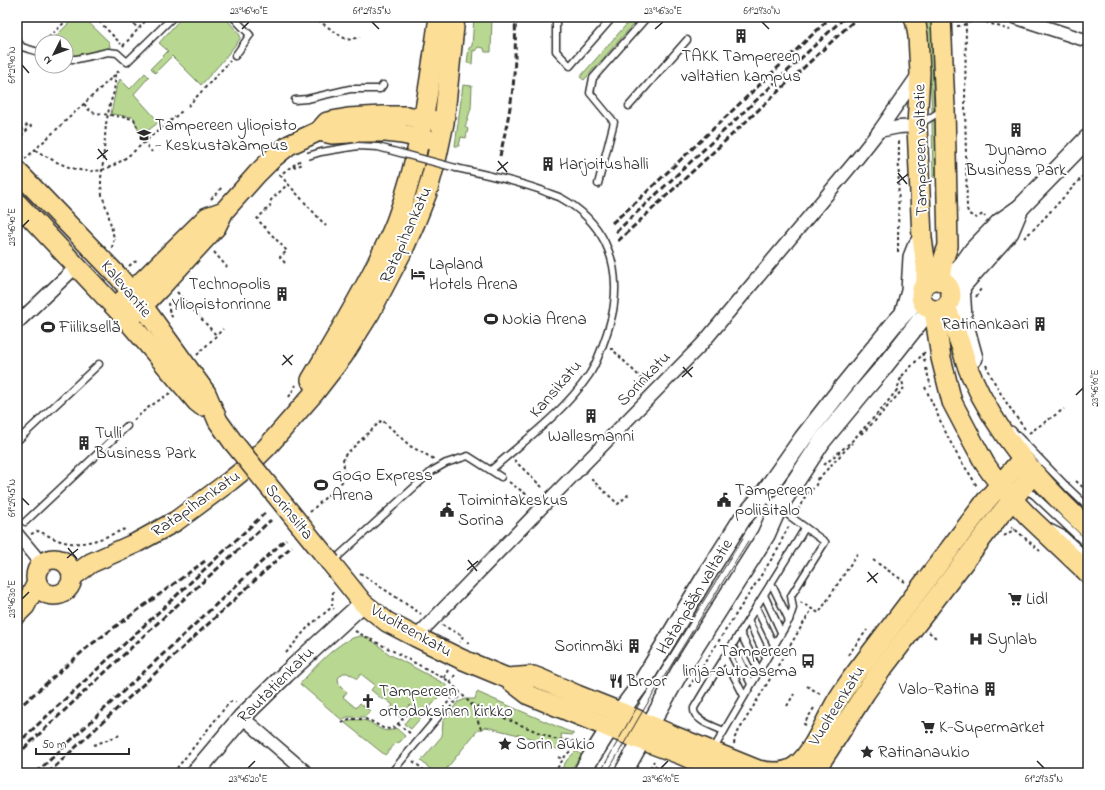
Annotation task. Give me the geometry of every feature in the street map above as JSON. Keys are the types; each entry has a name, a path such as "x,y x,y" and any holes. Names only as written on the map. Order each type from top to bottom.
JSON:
{"main road":[{"name":"Ratapihankatu","path":"287,425 371,276 397,220 404,200 424,119 439,17"},
{"name":"Ratapihankatu","path":"69,570 91,563 149,537 191,511 246,468 267,447 315,392 343,356 370,313 404,248 421,208 434,169 444,123 455,17"},
{"name":"Tampereen valtatie","path":"914,17 918,36 920,74 908,127 926,266 940,295 971,375 981,397 998,425 1013,448 1028,466 1088,528"},
{"name":"Tampereen valtatie","path":"941,17 945,108 948,246 942,263 941,274 941,358 952,402 1001,492 1088,573"},
{"path":"116,307 137,299 216,228 224,211 278,153 296,141 319,131 327,122 348,118 407,116 444,123"},
{"path":"319,131 332,134 386,132 440,142"},
{"name":"Hatanpään valtatie","path":"623,773 683,666 766,534 778,508 822,441 882,369 940,295 953,275 974,250 1000,222 1020,208 1088,138"},
{"name":"Kalevantie","path":"21,165 137,299 206,393 218,421"},
{"name":"Kalevantie","path":"17,203 128,320 197,402 218,421 233,442"},
{"path":"903,314 910,291 912,257 922,238"},
{"path":"940,295 963,318 975,361 971,375"},
{"name":"Hatanpään valtatie","path":"582,773 620,712 641,684 742,519 762,496 868,355 903,314 940,295"},
{"path":"128,320 137,299"},
{"name":"Sorinsilta","path":"233,442 331,563"},
{"name":"Vuolteenkatu","path":"331,563 363,603 387,622 461,659 507,678 529,695 610,728 645,733 708,758 766,772 781,772 796,766 803,759 810,750 835,704 852,678 1001,492 1028,466"},
{"name":"Vuolteenkatu","path":"813,773 865,693 1001,492"},
{"path":"52,560 62,561 69,570 70,586 64,593 56,596 42,588 36,575 42,564 52,560"},
{"path":"21,610 42,588"},
{"name":"Rautatienkatu","path":"195,773 242,717 363,603"},
{"name":"Vuolteenkatu","path":"507,678 533,676 620,712 645,733"},
{"name":"Vuolteenkatu","path":"708,758 722,773"}],"street":[{"path":"1014,17 1088,41"},
{"name":"Sorinkatu","path":"416,637 702,344 857,160 920,74"},
{"path":"879,131 908,127"},
{"path":"17,323 78,266"},
{"path":"20,537 42,564"},
{"path":"242,717 308,773"}],"lane":[{"path":"74,59 108,52 117,53 127,62 173,17"},
{"path":"233,17 250,35 235,56"},
{"path":"556,17 556,50 570,66 613,17"},
{"path":"598,184 614,122 590,92 593,78 647,17"},
{"path":"629,106 687,40"},
{"path":"17,42 22,47 34,51"},
{"path":"295,100 313,98 350,89 380,89 383,85"},
{"path":"908,127 945,108"},
{"name":"Kansikatu","path":"308,156 321,152 358,146 378,147 500,178 560,197 581,211 604,239 612,257 616,286 614,306 603,347 598,358 576,392 550,420 491,470"},
{"path":"17,441 99,364"},
{"path":"981,397 1001,418"},
{"path":"1006,424 1088,507"},
{"path":"26,522 127,426"},
{"path":"331,563 432,471 468,456 501,477"},
{"path":"1001,492 1027,491 1034,495 1088,546"},
{"path":"708,758 789,620 793,608 791,596 825,542 762,496"},
{"path":"1029,517 1063,534 1088,557"},
{"path":"724,732 698,719 694,714 694,708 724,657 805,528"},
{"path":"771,584 789,620"},
{"path":"764,595 781,632"},
{"path":"756,607 774,645"},
{"path":"748,620 766,658"},
{"path":"740,632 759,671"},
{"path":"732,645 751,684"},
{"path":"724,657 744,696"},
{"path":"391,773 438,717"}],"path":[{"path":"52,34 70,17"},
{"path":"95,17 123,47 149,17"},
{"path":"313,17 347,40 360,37"},
{"path":"964,17 966,25 966,209 969,214 976,218 983,214"},
{"path":"134,24 138,29"},
{"path":"188,106 235,56"},
{"path":"21,165 127,62"},
{"path":"112,251 114,238 102,195 101,186 108,115 114,92 116,74"},
{"path":"84,104 91,112 134,119 140,138 152,152"},
{"path":"35,150 49,158 74,168 88,171 102,170 120,161 182,111"},
{"path":"17,131 19,133 28,124 31,126 21,136"},
{"path":"898,253 908,127"},
{"path":"1022,240 1036,228 1088,171"},
{"path":"280,175 326,226"},
{"path":"285,263 280,258 287,251 257,219 270,206 271,200 288,184"},
{"path":"214,252 227,266"},
{"path":"975,300 984,285"},
{"path":"175,290 217,336"},
{"path":"193,358 223,330"},
{"path":"612,349 647,384"},
{"path":"824,465 851,442 880,412 897,390 901,377 922,353"},
{"path":"986,363 999,390 1029,433 1064,409"},
{"path":"817,480 860,434 874,422 904,388 901,377"},
{"path":"287,399 300,379"},
{"path":"925,387 946,434 959,458 974,479 1001,492"},
{"path":"127,426 146,409 175,390"},
{"path":"306,515 345,479 342,457 382,420 410,446 446,464"},
{"path":"508,455 546,492"},
{"path":"803,501 808,493 813,490 817,484 819,470"},
{"path":"501,477 530,497"},
{"path":"591,479 618,504 630,493"},
{"path":"20,537 38,531 62,542 79,544 104,538 130,527"},
{"path":"689,688 780,546 783,536"},
{"path":"734,744 735,737 812,609 819,613 859,551"},
{"path":"873,560 905,582"},
{"path":"17,567 17,573"},
{"path":"357,571 426,616"},
{"path":"333,591 332,607 353,630 444,678 450,682 471,704 554,739 572,741 578,744 563,759 554,773"},
{"path":"449,628 463,636 461,641"},
{"path":"929,632 936,638"},
{"path":"468,644 470,639"},
{"path":"777,667 781,670"},
{"path":"444,678 448,671"},
{"path":"450,682 455,675"},
{"path":"807,686 822,695"},
{"path":"438,717 457,690"},
{"path":"787,706 794,694"},
{"path":"471,704 481,729"},
{"path":"342,723 349,719 365,719 388,730 392,729 398,724 410,711"},
{"path":"398,724 418,740"},
{"path":"94,745 120,735"},
{"path":"647,773 657,756"},
{"path":"558,757 563,759"},
{"path":"409,758 428,773"},
{"path":"652,773 658,761"}],"green space":[{"path":"83,17 109,42 110,47 108,49 74,56 74,34 58,34 72,20"},
{"path":"182,17 225,17 240,35 240,39 201,85 172,56 155,73 151,68 168,51 159,43"},
{"path":"474,17 492,17 491,52 485,52 484,48 478,47 475,51 473,50 472,64 467,63 469,48 472,46"},
{"path":"633,17 640,17 584,80 580,77"},
{"path":"923,18 931,20 934,111 932,111 928,39"},
{"path":"145,73 149,77 134,94 159,122 141,136 133,117 111,114 116,89 120,79 130,89"},
{"path":"463,85 472,86 471,108 465,127 468,129 466,138 461,137 459,146 455,146"},
{"path":"932,121 935,121 936,178 933,177"},
{"path":"360,636 369,638 389,654 447,686 411,729 404,724 416,709 410,705 400,717 390,709 393,705 384,698 383,700 371,690 375,685 361,674 357,679 348,673 343,673 338,678 340,687 347,692 343,697 356,708 360,703 370,711 365,717 347,717 342,720 300,684 316,666 335,649 348,640"},
{"path":"477,692 573,733 573,735 561,734 562,743 565,748 562,751 527,737 486,727 477,731 443,773 435,773 421,761 442,736 443,721 458,702 466,699 475,699"},
{"path":"349,720 367,721 388,731 396,728 405,736 385,755 345,723"},
{"path":"576,751 582,755 568,773 559,773 567,760"}],"tram line":[{"path":"600,773 633,714 743,538"},
{"path":"607,773 641,714 748,541"}],"railway":[{"path":"500,156 513,88 515,17"},
{"path":"612,223 634,204 831,17"},
{"path":"616,232 845,17"},
{"path":"618,241 858,17"},
{"path":"17,744 265,513"},
{"path":"17,755 164,617 271,520"},
{"path":"36,773 286,539"},
{"path":"48,773 292,546"},
{"path":"17,709 89,646 205,561"}],"place":[{"name":"TAKK Tampereen valtatien kampus","path":"741,36"},
{"name":"Dynamo Business Park","path":"1016,130"},
{"name":"Tampereen yliopisto - Keskustakampus","path":"144,135"},
{"name":"Harjoitushalli","path":"548,164"},
{"name":"Lapland Hotels Arena","path":"418,274"},
{"name":"Technopolis Yliopistonrinne","path":"282,294"},
{"name":"Nokia Arena","path":"491,319"},
{"name":"Ratinankaari","path":"1040,324"},
{"name":"Fiiliksellä","path":"48,327"},
{"name":"Wallesmanni","path":"591,416"},
{"name":"Tulli Business Park","path":"84,443"},
{"name":"GoGo Express Arena","path":"321,485"},
{"name":"Tampereen poliisitalo","path":"724,500"},
{"name":"Toimintakeskus Sorina","path":"447,510"},
{"name":"Lidl","path":"1015,599"},
{"name":"Synlab","path":"976,639"},
{"name":"Sorinmäki","path":"634,646"},
{"name":"Tampereen linja-autoasema","path":"808,661"},
{"name":"Broor","path":"616,681"},
{"name":"Valo-Ratina","path":"990,689"},
{"name":"Tampereen ortodoksinen kirkko","path":"368,701"},
{"name":"K-Supermarket","path":"928,727"},
{"name":"Sorin aukio","path":"505,744"},
{"name":"Ratinanaukio","path":"867,752"}]}
